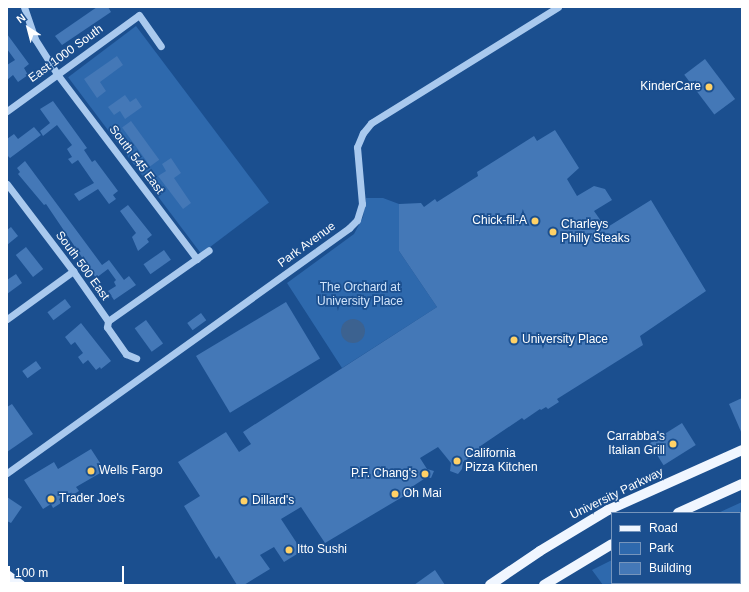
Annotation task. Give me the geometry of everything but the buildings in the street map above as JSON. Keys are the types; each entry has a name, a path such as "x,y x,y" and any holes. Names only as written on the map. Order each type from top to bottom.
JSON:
{"main road":[{"name":"University Parkway","path":"490,585 547,546 608,510 742,450"},
{"path":"680,512 742,484"},
{"path":"544,585 611,545"},
{"path":"7,575 21,585"}],"street":[{"name":"South 545 East","path":"24,7 35,39 57,74 197,259"},
{"name":"Park Avenue","path":"7,473 349,228 357,220 362,204 357,147 363,133 371,123 558,7"},
{"name":"East 1000 South","path":"7,111 139,15 161,46"},
{"name":"South 500 East","path":"7,184 73,271 108,321 107,327 126,354 136,358"},
{"path":"108,321 209,250"},
{"path":"7,319 73,271"}],"green space":[{"path":"136,26 269,202 201,254 68,77"},
{"name":"The Orchard at University Place","path":"366,198 383,198 399,204 399,251 437,307 342,368 287,283 354,234 363,217"},
{"path":"742,502 742,585 603,585 592,570 611,560 611,584 741,584 741,512 720,512"}],"shaded area":[{"path":"353,319 362,322 365,331 362,340 353,343 344,340 341,331 344,322"}],"place":[{"name":"KinderCare","path":"709,87"},
{"name":"Chick-fil-A","path":"535,221"},
{"name":"Charleys Philly Steaks","path":"553,232"},
{"name":"University Place","path":"514,340"},
{"name":"Carrabba's Italian Grill","path":"673,444"},
{"name":"California Pizza Kitchen","path":"457,461"},
{"name":"Wells Fargo","path":"91,471"},
{"name":"P.F. Chang's","path":"425,474"},
{"name":"Oh Mai","path":"395,494"},
{"name":"Trader Joe's","path":"51,499"},
{"name":"Dillard's","path":"244,501"},
{"name":"Itto Sushi","path":"289,550"}]}
